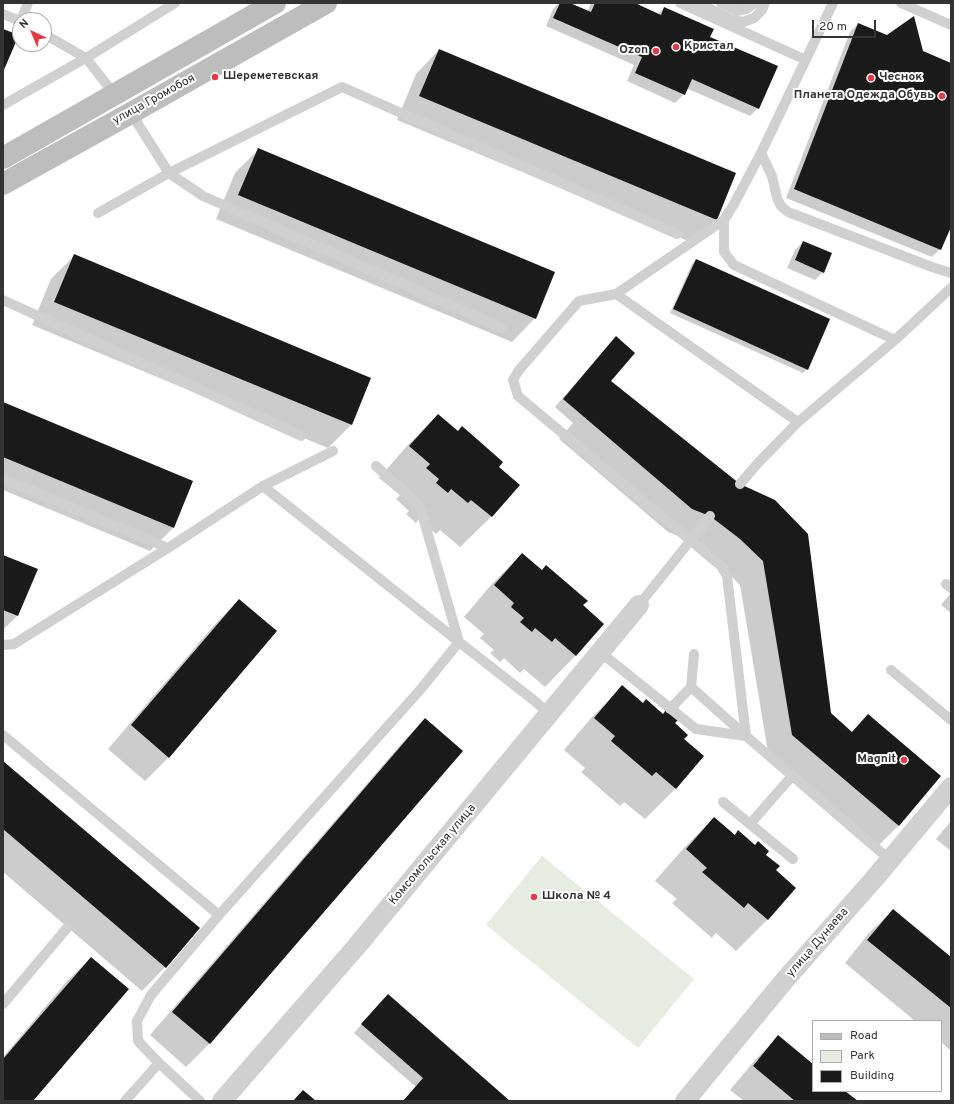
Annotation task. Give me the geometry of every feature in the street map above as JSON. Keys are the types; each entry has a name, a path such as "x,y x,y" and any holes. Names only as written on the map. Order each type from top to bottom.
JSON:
{"main road":[{"name":"улица Громобоя","path":"3,158 275,3"},
{"name":"улица Громобоя","path":"3,184 326,3"}],"street":[{"name":"Комсомольская улица","path":"222,1101 361,941 639,605"},
{"name":"улица Дунаева","path":"685,1101 784,981 874,879 951,787"}],"lane":[{"path":"3,105 86,58 175,3"},
{"path":"680,3 806,60"},
{"path":"698,3 733,20 743,22 754,18 762,10 765,3"},
{"path":"721,3 738,11 746,9 755,3"},
{"path":"746,736 727,576 721,566 518,396 514,380 519,370 579,300 616,294 724,220 761,153 833,3"},
{"path":"900,3 951,25"},
{"path":"52,39 86,58 115,94"},
{"path":"98,213 169,173 342,87 677,234"},
{"path":"131,113 169,173 203,196 502,328"},
{"path":"761,153 772,176 777,198 781,206 788,212 932,267 951,272"},
{"path":"724,220 724,252 734,265 895,340"},
{"path":"740,484 758,463 798,422 895,340 951,288"},
{"path":"616,294 798,422"},
{"path":"3,300 301,436"},
{"path":"3,645 14,644 168,548 263,486 333,451"},
{"path":"376,466 420,506 459,642"},
{"path":"3,479 168,548"},
{"path":"263,486 536,702 549,714"},
{"path":"639,605 710,516"},
{"path":"200,1101 159,1063 138,1041 137,1021 151,995 219,915 420,690 459,642"},
{"path":"600,652 696,729 746,736"},
{"path":"670,709 691,687 694,654"},
{"path":"891,670 951,720"},
{"path":"691,687 890,860"},
{"path":"3,735 219,915"},
{"path":"750,824 792,776"},
{"path":"723,802 793,859"},
{"path":"3,1004 67,928"},
{"path":"125,1101 159,1063"}],"green space":[{"path":"542,856 694,979 638,1048 486,925"}],"building":[{"name":"Кристал","path":"560,3 570,3 591,12 595,3 635,3 661,15 664,7 714,29 710,37 778,66 759,109 692,79 685,95 635,73 642,57 553,18"},
{"path":"914,16 923,51 951,63 951,227 941,250 794,189 858,23 887,35"},
{"path":"3,29 12,32 12,51 3,72"},
{"path":"439,49 736,173 717,220 419,96"},
{"path":"258,148 555,272 536,319 238,195"},
{"path":"803,241 832,253 824,273 795,260"},
{"path":"74,254 371,378 352,425 54,302"},
{"path":"696,259 830,319 808,370 673,309"},
{"path":"616,336 635,353 611,381 740,484 775,500 808,534 831,713 852,732 868,714 941,776 899,826 792,735 763,561 740,539 710,516 692,509 563,399"},
{"path":"3,402 193,481 174,528 3,457"},
{"path":"438,414 458,431 462,426 503,462 499,467 520,485 492,517 471,500 468,503 451,489 448,493 436,483 439,479 426,468 430,464 409,446"},
{"path":"522,553 542,570 546,565 588,601 583,605 604,624 576,656 555,638 552,642 535,628 532,632 520,622 524,618 511,607 514,603 494,585"},
{"path":"3,555 38,569 18,616 3,610"},
{"path":"239,599 277,631 169,758 131,725"},
{"path":"622,685 643,703 646,699 663,714 666,710 678,720 675,723 688,735 684,739 704,756 676,789 656,772 652,776 611,741 615,736 594,718"},
{"path":"425,718 463,751 210,1044 172,1012"},
{"path":"3,761 200,928 166,968 3,829"},
{"path":"714,817 735,835 738,830 755,845 758,841 769,851 766,855 780,866 776,870 796,888 768,920 748,903 744,908 702,872 707,868 686,849"},
{"path":"893,909 951,957 951,1008 867,940"},
{"path":"91,957 129,989 33,1101 3,1101 3,1059"},
{"path":"388,994 510,1101 403,1101 423,1078 361,1024"},
{"path":"778,1035 812,1063 812,1092 846,1092 858,1101 795,1101 753,1066"},
{"path":"303,1090 316,1101 293,1101"}],"place":[{"name":"Кристал","path":"676,47"},
{"name":"Ozon","path":"656,51"},
{"name":"Шереметевская","path":"215,77"},
{"name":"Чеснок","path":"871,78"},
{"name":"Планета Одежда Обувь","path":"942,96"},
{"name":"Magnit","path":"904,760"},
{"name":"Школа № 4","path":"534,897"}]}
